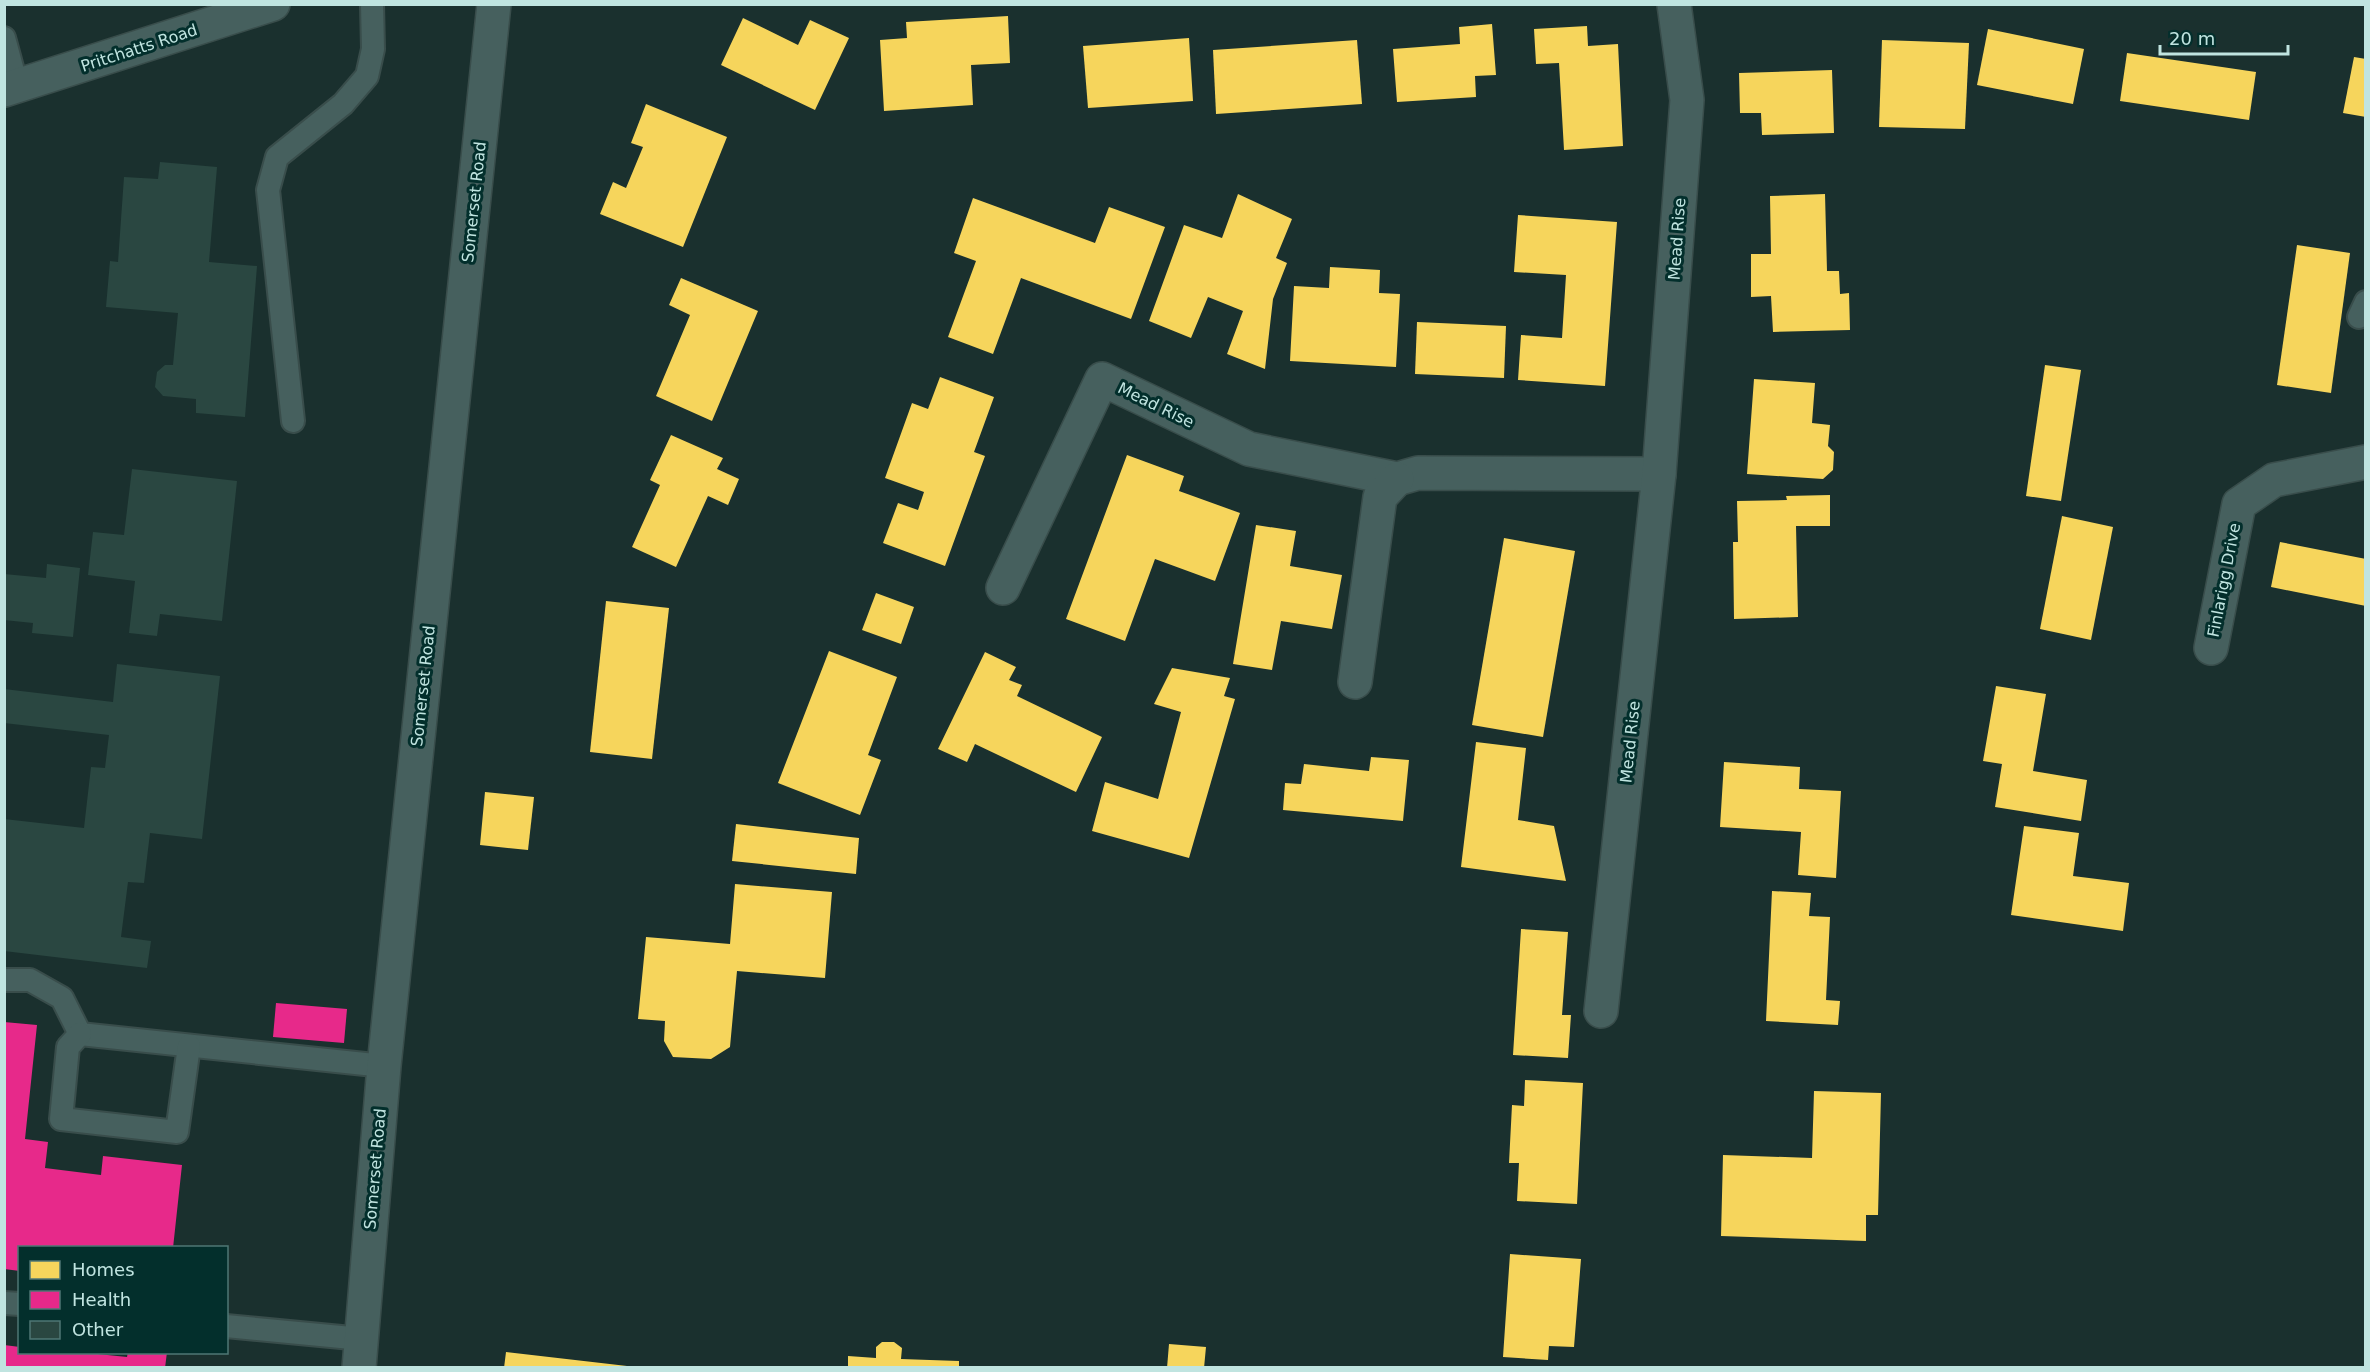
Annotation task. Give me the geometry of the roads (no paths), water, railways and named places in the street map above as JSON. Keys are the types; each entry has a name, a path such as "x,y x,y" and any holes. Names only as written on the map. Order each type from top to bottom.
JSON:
{"street":[{"name":"Pritchatts Road","path":"11,88 273,4"},
{"name":"Somerset Road","path":"361,1353 384,1066 494,4"},
{"name":"Mead Rise","path":"1601,1011 1659,474 1687,100 1674,4"},
{"name":"Mead Rise","path":"1003,588 1102,379 1249,450 1397,479 1418,473 1659,474"},
{"name":"Finlarigg Drive","path":"2211,648 2239,504 2274,480 2366,462"},
{"path":"1354,682 1380,497 1397,479"}],"lane":[{"path":"293,421 268,190 277,157 343,104 367,76 374,49 372,4"},
{"path":"4,38 11,88"},
{"path":"4,980 30,980 62,998 80,1034"},
{"path":"80,1034 384,1066"},
{"path":"80,1034 69,1047 61,1119 177,1132 189,1046"},
{"path":"228,1326 361,1353"}]}
